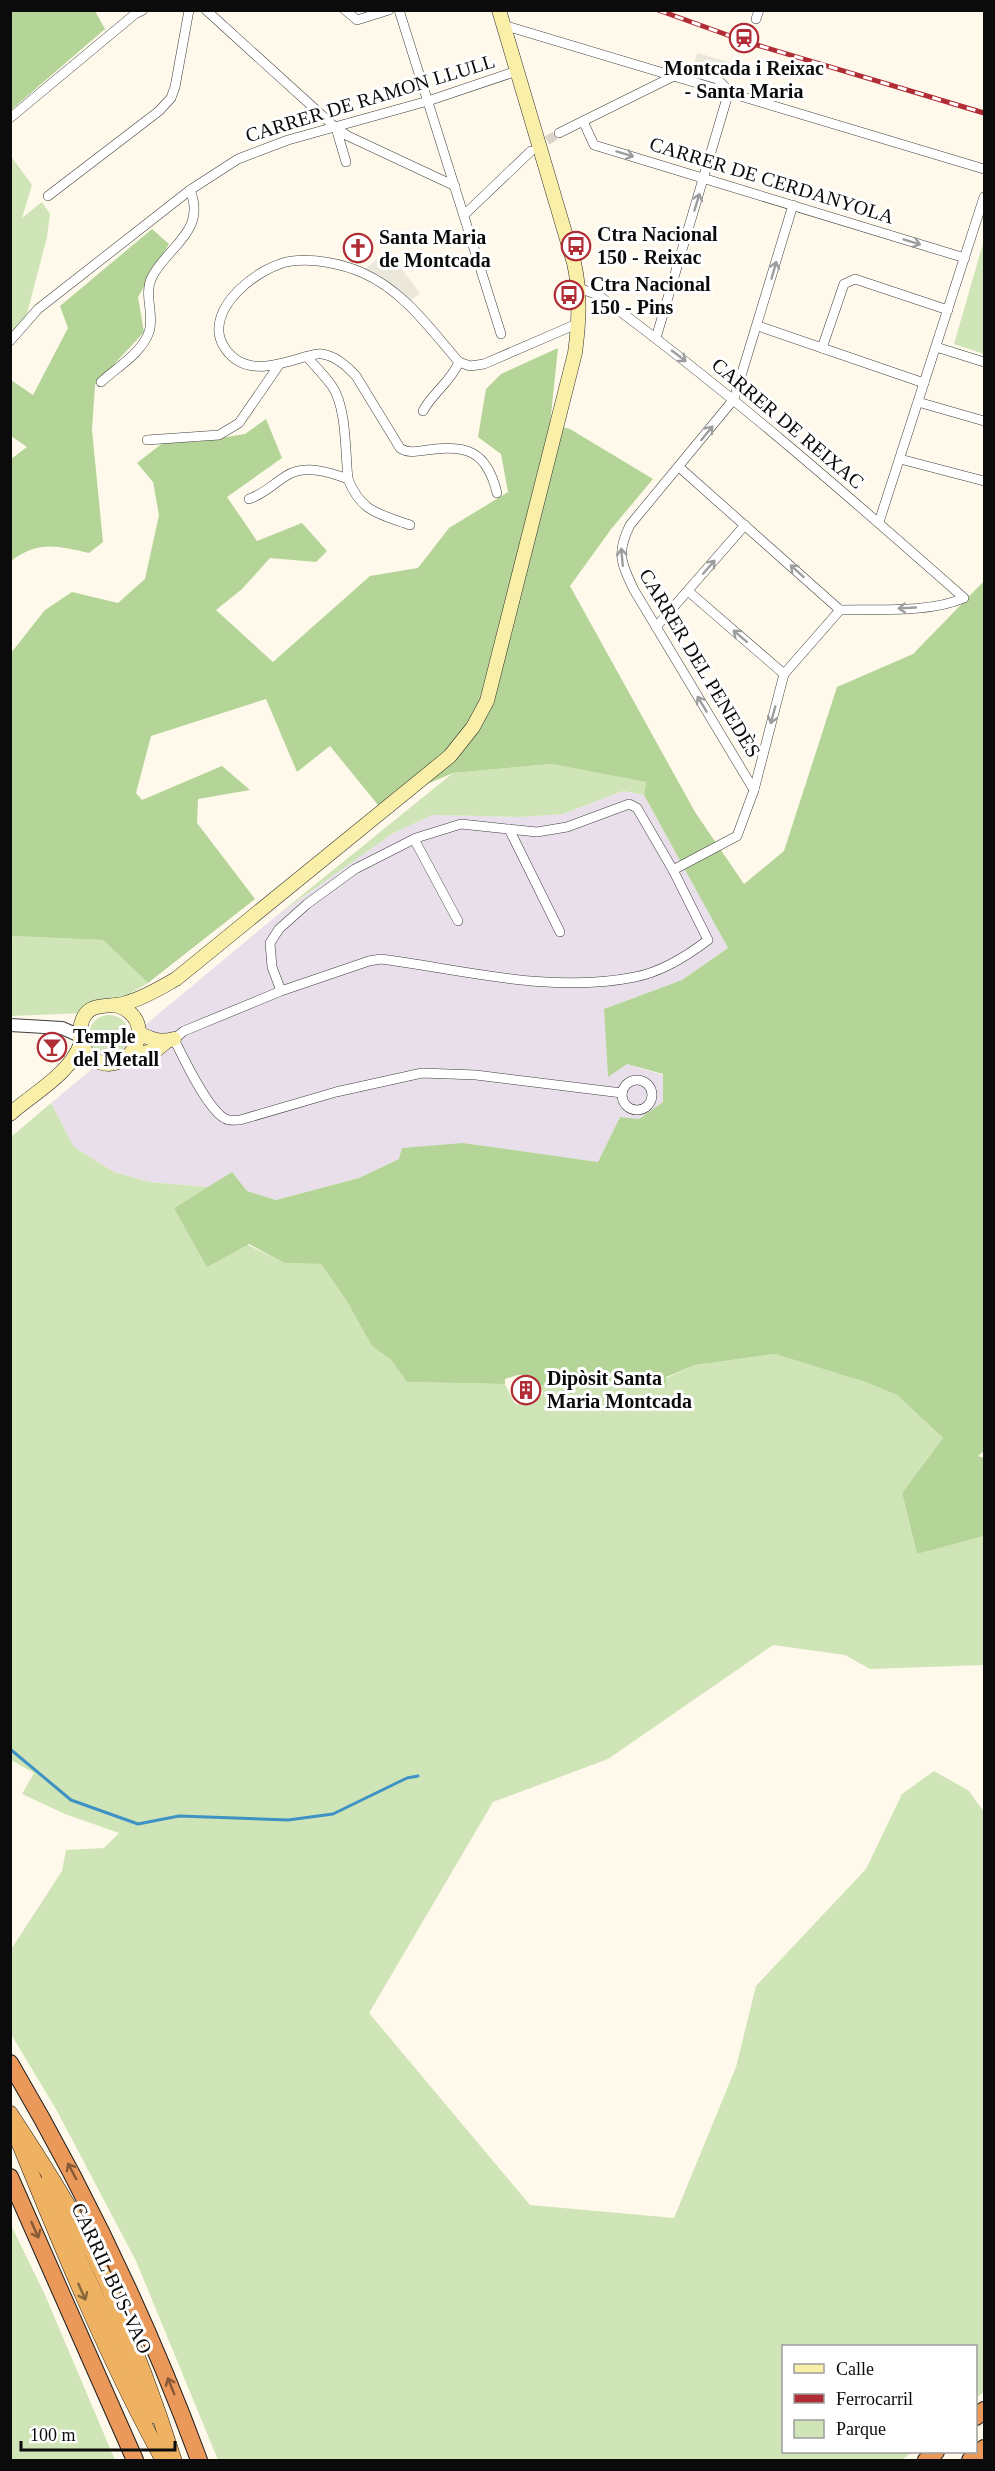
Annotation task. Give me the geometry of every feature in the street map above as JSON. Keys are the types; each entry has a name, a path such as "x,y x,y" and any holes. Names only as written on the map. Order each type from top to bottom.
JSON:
{"highway":[{"path":"10,2063 61,2151 109,2244 200,2460"},
{"name":"CARRIL BUS-VAO","path":"10,2114 96,2292 172,2460"},
{"path":"10,2122 51,2223 114,2363 163,2460"},
{"path":"10,2177 135,2460"},
{"path":"970,2460 984,2448"}],"main road":[{"path":"10,1114 59,1075 74,1059 81,1039 84,1019 96,1007 127,1004 149,995 176,979 450,756 473,727 487,701 575,353 579,323 579,288 556,198 499,10"},
{"path":"130,1055 137,1044 137,1026 149,995"},
{"path":"116,1005 128,1010 137,1026 152,1040 170,1040"},
{"path":"81,1039 89,1055 100,1062"},
{"path":"59,1075 100,1062 119,1062 130,1055 155,1051 170,1040"}],"street":[{"path":"10,118 135,14 143,10"},
{"path":"48,196 159,111 171,98 178,77 189,10"},
{"path":"345,10 357,20 389,10"},
{"path":"399,10 501,334"},
{"path":"208,11 336,128 348,136 455,186"},
{"path":"503,25 676,75 700,74 717,79 729,91 984,168"},
{"name":"CARRER DE RAMON LLULL","path":"10,341 38,309 190,190 238,159 288,140 428,101 517,71"},
{"path":"559,133 676,75"},
{"path":"656,338 729,91"},
{"name":"CARRER DE CERDANYOLA","path":"583,121 594,145 965,258"},
{"path":"336,128 346,162"},
{"path":"465,214 531,151"},
{"path":"101,382 135,352 149,333 148,291 151,278 190,228 195,216 190,190"},
{"path":"879,522 984,197"},
{"name":"CARRER DEL PENEDÈS","path":"754,790 656,627 624,570 620,556 622,541 630,525 734,399 793,205"},
{"path":"497,493 487,465 472,453 458,448 404,451 394,440 349,368 334,358 321,354 279,365 252,366 235,360 220,337 220,320 223,310 237,292 266,269 300,260 350,268 374,278 404,300 459,362 470,366 484,364 579,323"},
{"path":"822,348 844,284 855,279 948,310"},
{"name":"CARRER DE REIXAC","path":"579,288 598,295 734,399 879,522 964,598 952,604 932,606 840,610"},
{"path":"758,326 924,383"},
{"path":"936,347 984,362"},
{"path":"307,357 332,386 337,396 341,410 348,479 353,492 364,506 372,511 410,525"},
{"path":"423,411 429,401 453,376 459,362"},
{"path":"147,440 219,435 239,423 279,365"},
{"path":"918,402 984,421"},
{"path":"900,459 984,481"},
{"path":"673,870 737,836 754,790 784,674 840,610 679,467"},
{"path":"249,499 261,495 288,474 298,471 308,469 323,471 348,479"},
{"path":"656,627 745,525"},
{"path":"688,591 784,674"},
{"path":"281,992 272,967 270,944 279,930 307,904 355,869 414,839 461,824 537,832 567,827 629,804 637,808 673,870 708,940 685,957 636,977 576,983 518,980 381,959 369,961 281,992 184,1031 170,1040 216,1112 227,1120 240,1120 336,1092 422,1073 476,1075 622,1093"},
{"path":"509,829 560,932"},
{"path":"414,839 458,921"},
{"path":"15,1025 77,1022 84,1019"},
{"path":"15,1025 62,1028 81,1039"}],"shaded area":[{"path":"697,53 729,62 727,70 717,76 693,69"},
{"path":"387,250 420,293 410,301 364,270"},
{"path":"623,791 644,795 728,948 682,980 604,1009 609,1076 627,1064 663,1075 663,1102 639,1119 620,1117 598,1162 463,1143 399,1159 359,1178 276,1200 247,1191 232,1172 208,1187 150,1182 114,1172 74,1147 51,1103 280,913 392,834 432,815 521,817 563,814"}],"green space":[{"path":"11,10 95,11 105,29 11,110"},
{"path":"10,155 32,185 22,218 42,202 50,214 47,237 27,314 11,335"},
{"path":"152,229 169,244 138,297 144,332 95,385 92,430 103,542 89,553 68,548 39,547 11,561 11,459 27,447 11,436 11,380 33,395 68,328 60,306"},
{"path":"984,240 984,354 954,344"},
{"path":"558,348 550,424 570,429 653,479 612,528 570,586 695,812 744,884 784,851 837,687 913,654 984,581 984,1451 978,1456 984,1458 984,1536 917,1554 902,1493 943,1438 897,1395 865,1382 775,1354 695,1365 666,1377 666,1386 540,1385 524,1375 505,1379 505,1384 407,1382 391,1360 372,1346 346,1300 321,1264 284,1263 249,1244 207,1267 174,1208 232,1172 247,1191 276,1200 359,1178 399,1159 402,1148 463,1143 598,1162 620,1117 639,1119 663,1102 663,1074 627,1064 608,1077 604,1009 682,980 728,948 644,795 646,782 551,764 453,773 378,805 330,746 297,772 266,699 151,736 136,793 142,800 222,766 250,790 198,799 197,823 255,899 148,983 103,940 11,936 11,653 45,610 72,592 118,603 145,579 159,515 153,482 137,463 164,442 197,442 245,434 266,419 282,458 227,497 257,541 302,523 327,551 316,562 270,558 242,589 216,610 273,662 370,576 418,568 449,528 508,492 501,454 478,437 486,389 501,374"},
{"path":"551,764 646,782 644,795 623,791 563,814 521,817 432,815 392,834 280,913 453,773"},
{"path":"10,936 103,940 148,983 121,999 84,1013 11,1016"},
{"path":"109,1015 123,1021 129,1035 123,1049 109,1055 95,1049 89,1035 95,1021"},
{"path":"51,1103 74,1147 114,1172 150,1182 208,1187 174,1208 284,1263 321,1264 346,1300 372,1346 391,1360 407,1382 505,1384 515,1404 532,1405 543,1393 540,1385 666,1386 666,1378 695,1365 775,1354 865,1382 897,1395 943,1438 902,1493 917,1554 984,1536 984,1665 870,1669 845,1655 773,1645 608,1759 493,1802 369,2013 530,2205 674,2218 736,2067 756,1986 866,1869 902,1794 934,1771 969,1791 984,1812 984,2392 977,2397 977,2345 782,2345 782,2453 911,2453 902,2460 218,2460 136,2261 56,2109 11,2034 10,1951 62,1871 66,1850 104,1848 119,1833 65,1814 22,1794 34,1773 11,1760 11,1137"},
{"path":"11,2225 45,2295 115,2460 11,2460"}],"waterway":[{"path":"10,1749 71,1800 138,1824 179,1816 288,1820 333,1814 407,1778 418,1776"}],"tunnel":[{"path":"536,148 559,133"}],"railway":[{"path":"658,10 747,42 984,113"}],"place":[{"name":"Montcada i Reixac - Santa Maria","path":"744,38"},
{"name":"Ctra Nacional 150 - Reixac","path":"576,246"},
{"name":"Santa Maria de Montcada","path":"358,248"},
{"name":"Ctra Nacional 150 - Pins","path":"569,295"},
{"name":"Temple del Metall","path":"52,1047"},
{"name":"Dipòsit Santa Maria Montcada","path":"526,1390"}]}
